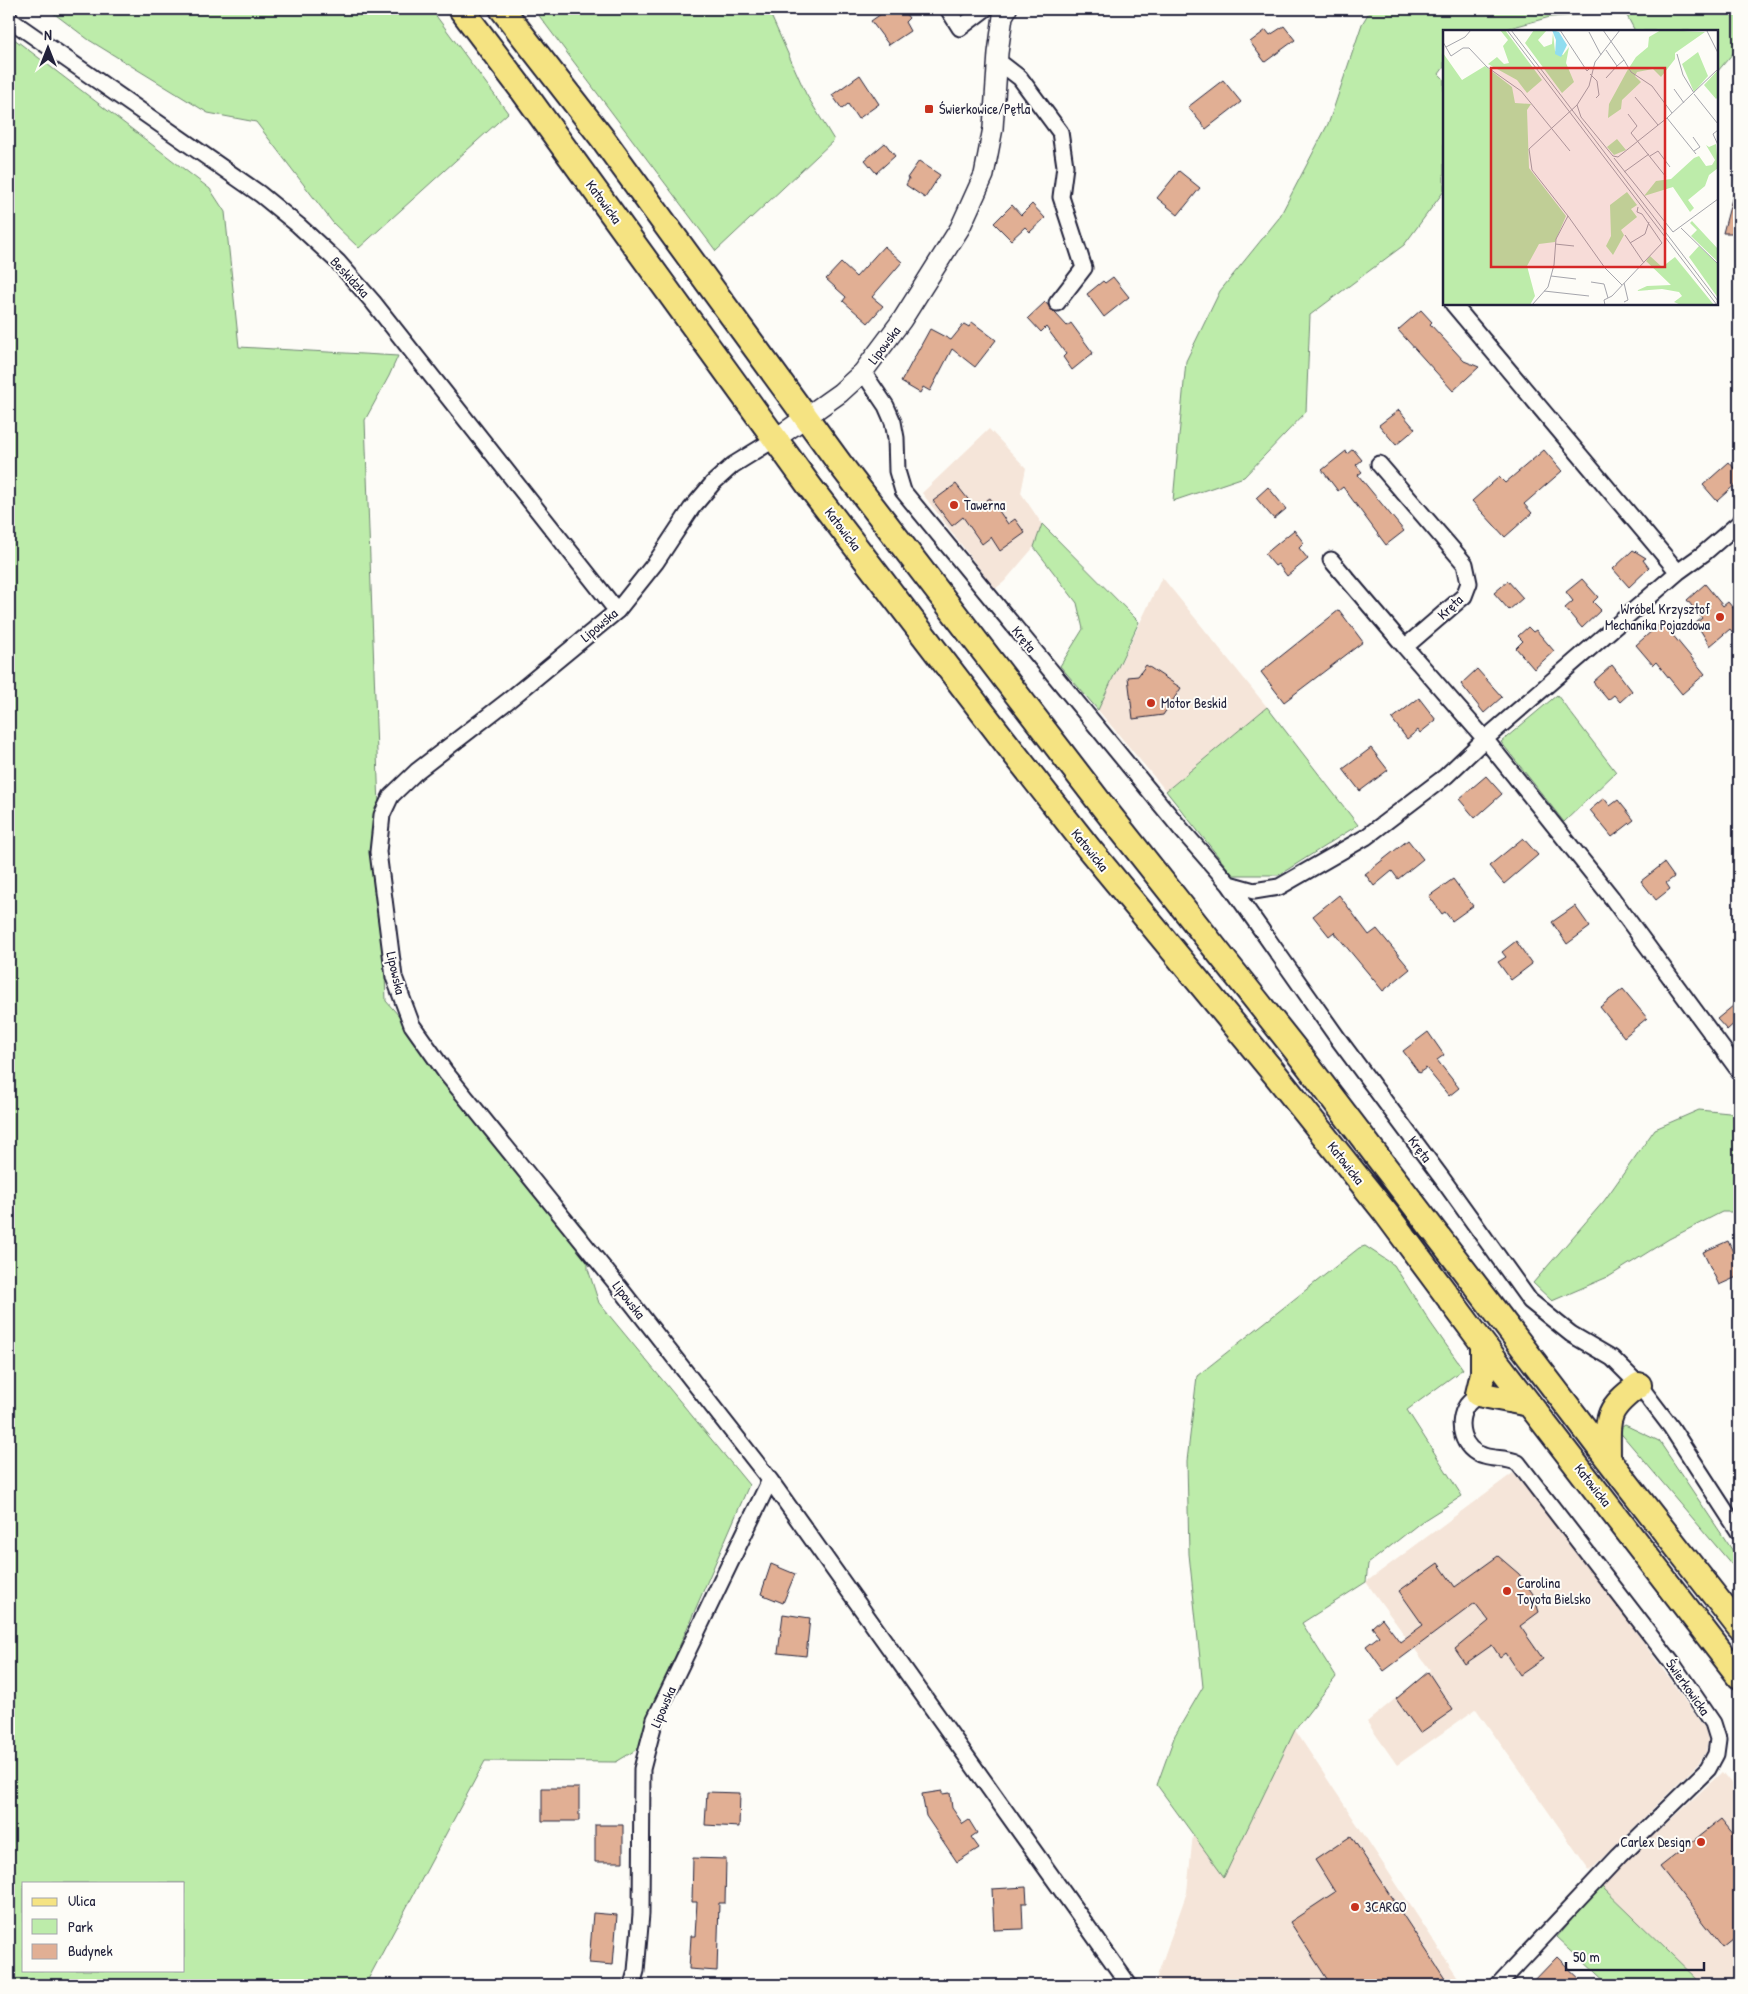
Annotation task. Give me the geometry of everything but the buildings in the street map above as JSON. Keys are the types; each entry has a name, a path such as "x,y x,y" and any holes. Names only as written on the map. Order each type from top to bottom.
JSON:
{"main road":[{"name":"Katowicka","path":"461,9 529,99 775,439 1014,754 1385,1212 1483,1344 1739,1676"},
{"name":"Katowicka","path":"502,9 603,138 805,418 1104,808 1302,1058 1608,1459 1739,1627"},
{"path":"1483,1344 1483,1372 1478,1394 1529,1404"},
{"path":"1608,1459 1610,1413 1619,1400 1640,1385"}],"street":[{"path":"948,9 960,28 985,9"},
{"name":"Lipowska","path":"632,1985 636,1971 642,1914 642,1769 655,1719 770,1480 623,1292 446,1073 412,1025 394,977 378,852 382,815 391,796 417,771 509,700 617,611 656,562 691,509 713,483 733,465 775,439 840,393 863,372 902,320 960,228 984,175 992,128 1003,16 1007,9"},
{"name":"Beskidzka","path":"9,19 232,173 298,225 338,262 373,302 617,611"},
{"path":"998,60 1020,78 1060,132 1065,166 1061,197 1084,268 1057,303"},
{"path":"1454,305 1678,572"},
{"name":"Kręta","path":"863,372 886,406 893,422 898,471 903,491 1180,828 1229,884 1339,1040 1442,1177 1530,1301 1571,1334 1612,1358 1640,1385"},
{"name":"Kręta","path":"1379,464 1465,564 1469,582 1464,596 1404,647"},
{"path":"1229,884 1254,891 1279,887 1366,837 1446,776 1678,572 1703,554 1739,523"},
{"path":"1331,560 1404,647 1486,739 1612,898 1739,1070"},
{"path":"1640,1385 1672,1427 1739,1532"},
{"name":"Świerkowicka","path":"1478,1394 1467,1405 1463,1415 1461,1428 1464,1439 1471,1449 1483,1456 1508,1458 1518,1463 1672,1663 1712,1723 1718,1738 1716,1754 1708,1769 1619,1856 1498,1985"},
{"path":"770,1480 1129,1985"}],"shaded area":[{"path":"989,429 1026,468 1021,493 1042,524 1034,547 1004,582 995,589 922,493"},
{"path":"1162,577 1267,707 1166,791 1098,710"},
{"path":"1513,1473 1587,1563 1706,1730 1708,1741 1706,1752 1699,1763 1590,1871 1476,1709 1397,1765 1367,1722 1430,1670 1366,1582"},
{"path":"1295,1730 1463,1985 1154,1985 1187,1892 1193,1834 1224,1877"},
{"path":"1722,1772 1739,1793 1739,1980 1733,1985 1703,1985 1600,1885"}],"green space":[{"path":"48,9 431,9 508,113 359,248 333,223 256,122 208,113 89,40"},
{"path":"534,9 768,9 806,94 834,140 716,251"},
{"path":"1371,9 1739,9 1739,46 1718,71 1718,30 1634,30 1625,12 1550,17 1503,30 1443,30 1443,68 1439,74 1443,78 1443,192 1404,245 1310,315 1306,412 1244,477 1173,501 1186,361 1220,291 1279,218 1329,122 1362,24"},
{"path":"9,35 210,189 225,212 239,347 398,356 365,420 386,1001 588,1233 588,1269 599,1303 749,1485 657,1698 639,1748 616,1762 485,1761 365,1985 9,1985"},
{"path":"1042,524 1139,622 1098,710 1060,666 1083,629 1077,603 1034,547"},
{"path":"1557,695 1616,772 1564,822 1501,742"},
{"path":"1267,707 1358,825 1279,875 1233,875 1166,791"},
{"path":"1699,1110 1739,1114 1739,1212 1722,1212 1669,1239 1610,1276 1552,1301 1533,1283 1604,1201 1655,1129"},
{"path":"1365,1246 1394,1265 1430,1322 1463,1369 1407,1410 1462,1496 1421,1522 1368,1564 1366,1582 1302,1623 1336,1677 1295,1730 1224,1877 1157,1785 1175,1735 1203,1687 1189,1554 1187,1461 1197,1376 1359,1248"},
{"path":"1625,1425 1659,1441 1739,1560 1739,1573 1618,1430"},
{"path":"1600,1885 1703,1985 1609,1985 1557,1937"}],"place":[{"name":"Świerkowice/Pętla","path":"929,109"},
{"name":"Tawerna","path":"954,505"},
{"name":"Wróbel Krzysztof Mechanika Pojazdowa","path":"1720,617"},
{"name":"Motor Beskid","path":"1151,703"},
{"name":"Carolina Toyota Bielsko","path":"1507,1591"},
{"name":"Carlex Design","path":"1701,1842"},
{"name":"3CARGO","path":"1355,1907"}]}
